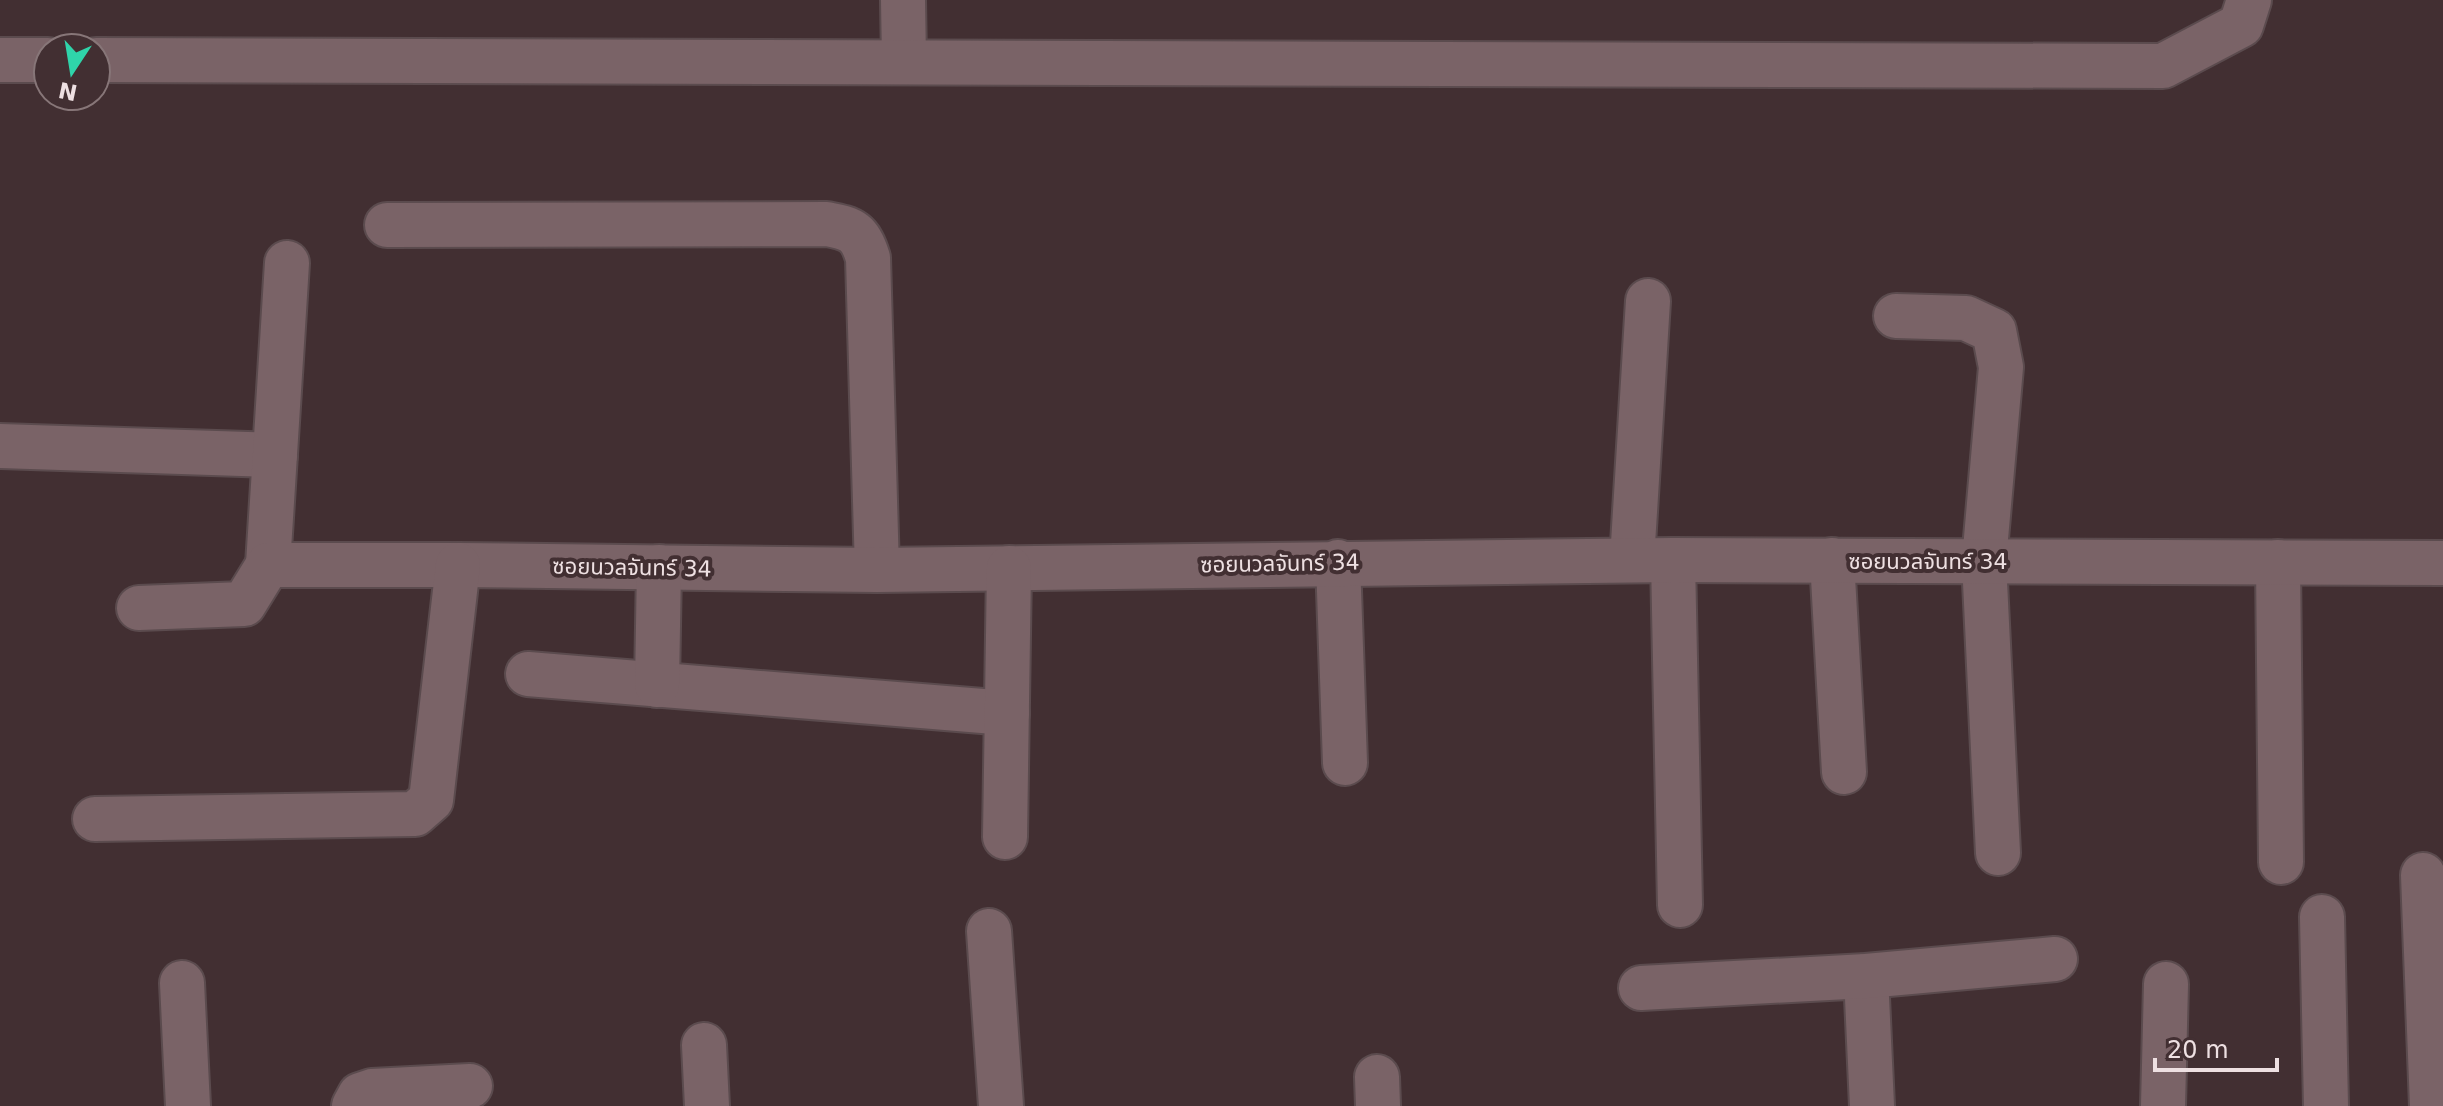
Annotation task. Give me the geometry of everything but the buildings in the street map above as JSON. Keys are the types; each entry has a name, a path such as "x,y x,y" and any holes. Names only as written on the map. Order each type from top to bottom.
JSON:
{"street":[{"path":"903,0 904,60"},
{"path":"112,60 2163,66 2241,25 2249,0"},
{"path":"0,60 32,60"},
{"path":"387,225 827,224 850,229 863,242 868,258 877,570"},
{"path":"139,608 244,604 268,565 287,263"},
{"path":"1648,301 1653,560 1680,905"},
{"path":"1896,316 1966,318 1994,331 2001,367 1984,561 1998,853"},
{"path":"0,446 275,455"},
{"name":"ซอยนวลจันทร์ 34","path":"268,565 877,570 1653,560 2443,563"},
{"path":"1832,560 1844,772"},
{"path":"1338,562 1345,763"},
{"path":"2278,562 2281,862"},
{"path":"95,819 415,814 431,800 458,565"},
{"path":"657,685 659,567"},
{"path":"1005,837 1009,568"},
{"path":"528,674 1007,713"},
{"path":"2423,875 2432,1106"},
{"path":"2322,917 2326,1106"},
{"path":"989,931 1001,1106"},
{"path":"1641,988 1866,976 2055,959"},
{"path":"1866,976 1872,1106"},
{"path":"182,983 188,1106"},
{"path":"2163,1106 2166,984"},
{"path":"704,1045 707,1106"},
{"path":"354,1106 360,1095 372,1091 470,1086"}]}
